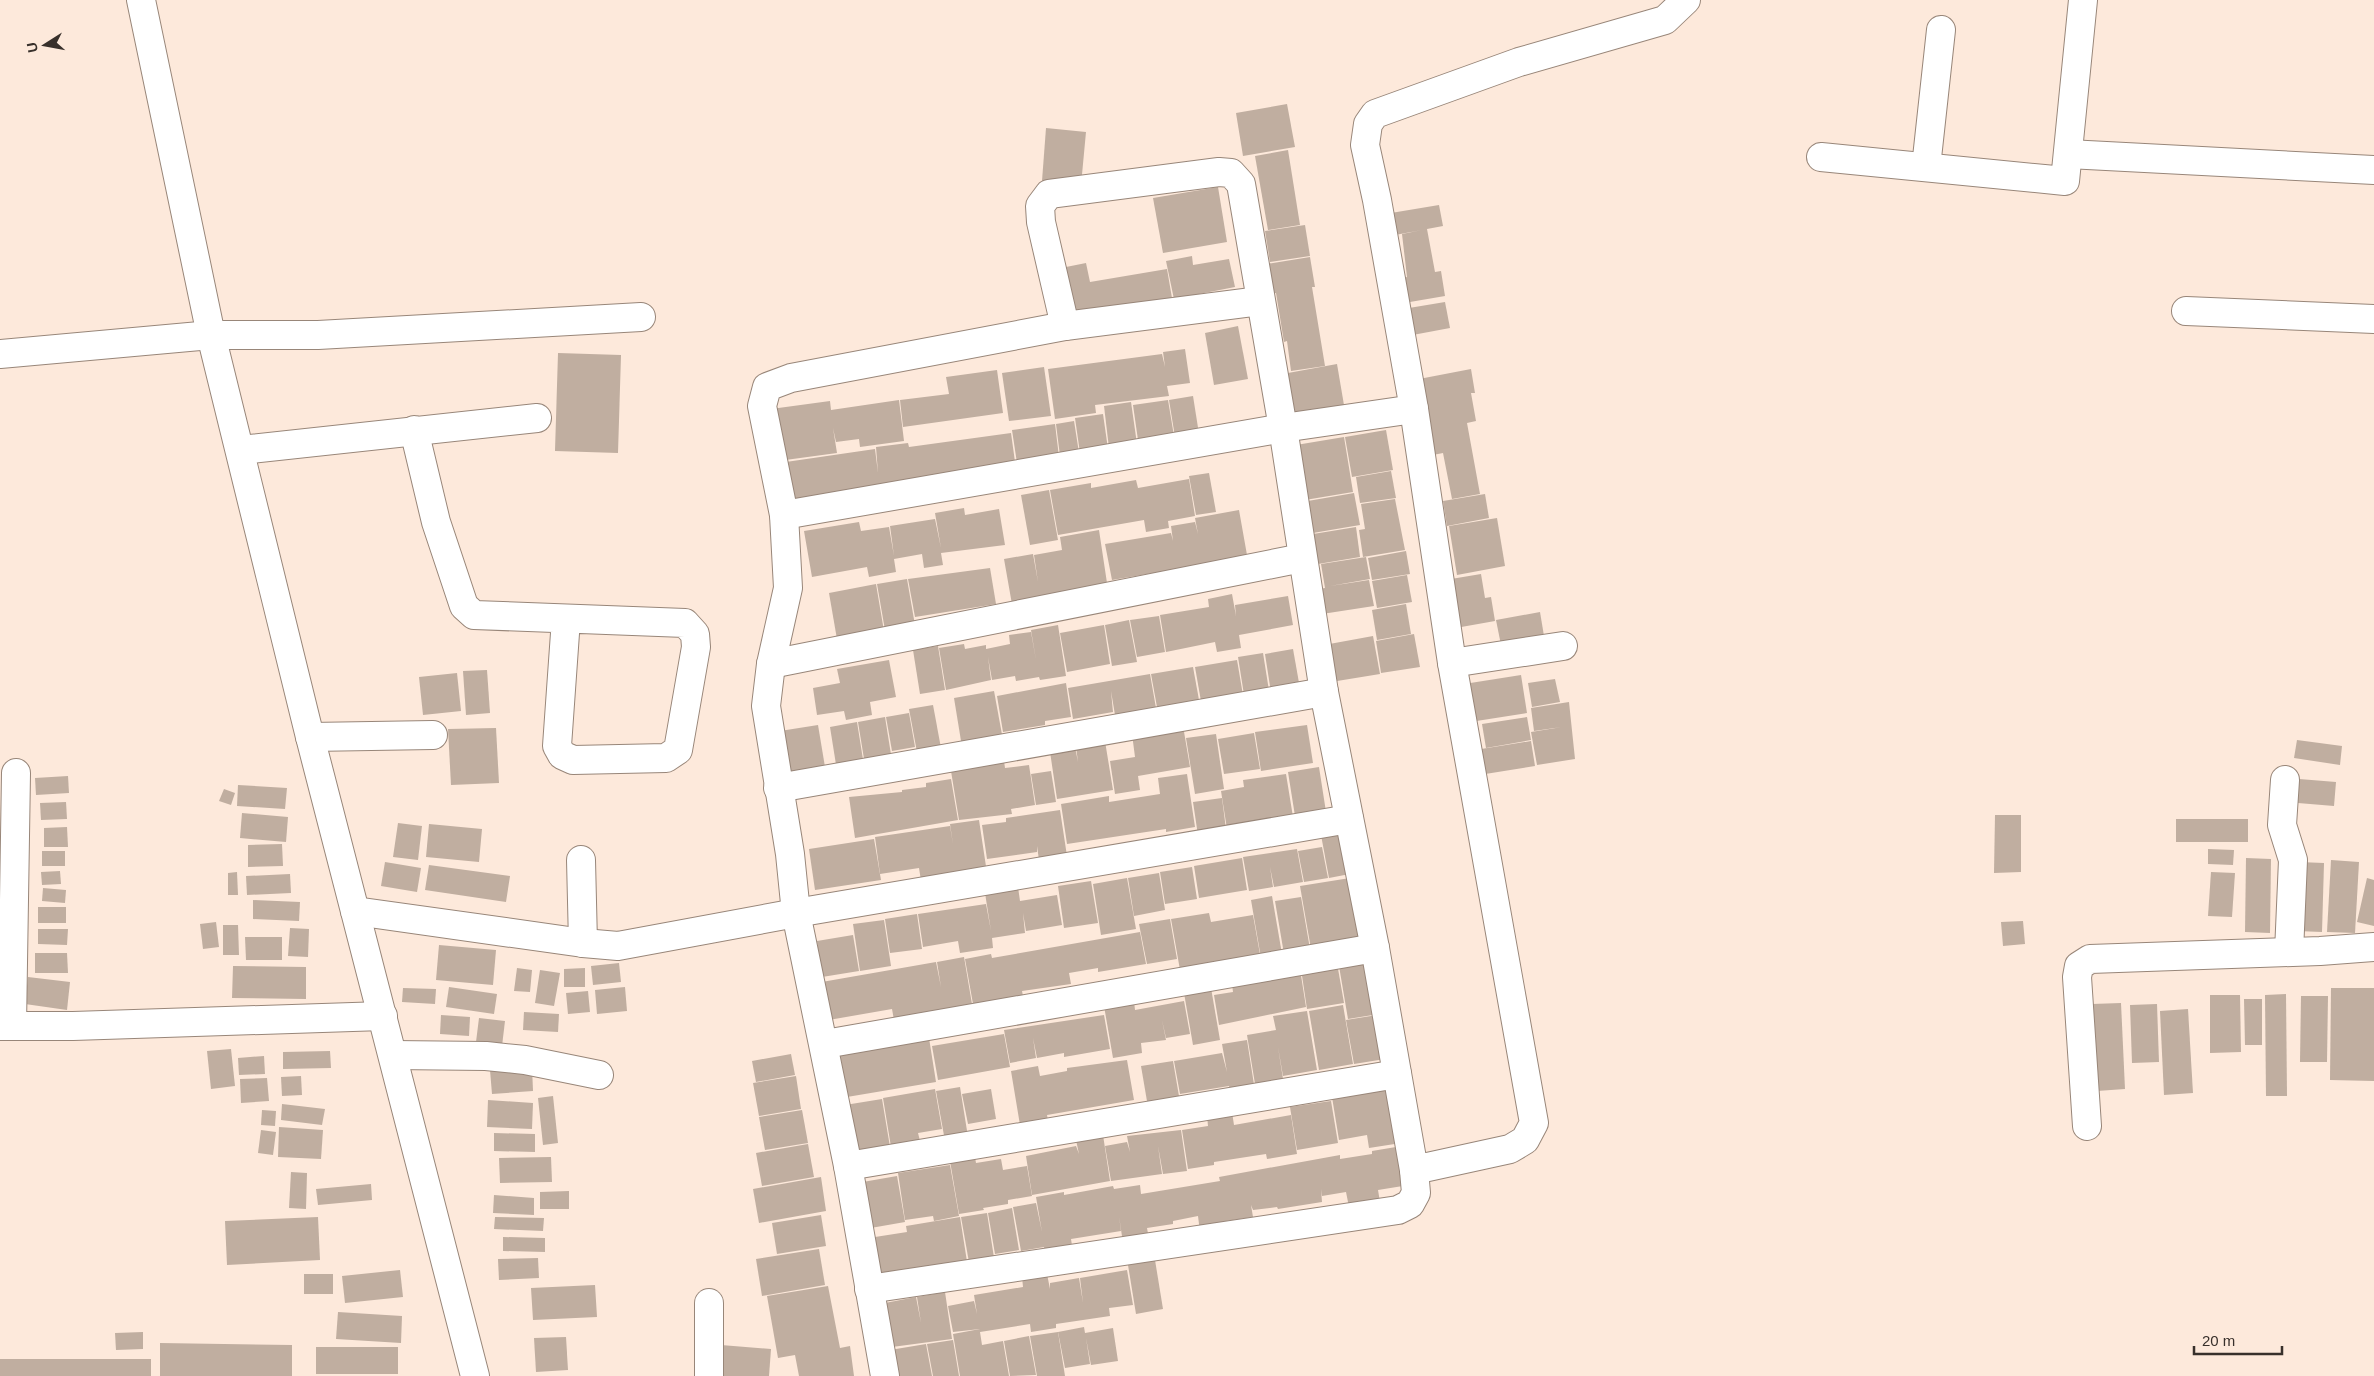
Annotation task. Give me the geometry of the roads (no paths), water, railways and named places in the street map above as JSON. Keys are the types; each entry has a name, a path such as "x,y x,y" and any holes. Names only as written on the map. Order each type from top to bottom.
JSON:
{"street":[{"path":"141,0 211,335 241,450 310,737 475,1376"},
{"path":"1414,1170 1510,1149 1525,1140 1534,1123 1452,663 1414,409 1377,200 1364,145 1368,124 1375,114 1519,62 1665,20 1686,0"},
{"path":"1822,157 2065,181 2083,0"},
{"path":"1926,167 1941,30"},
{"path":"2068,154 2374,170"},
{"path":"869,1289 1398,1210 1410,1204 1416,1192 1414,1170 1375,948 1324,692 1283,428 1241,184 1231,173 1219,172 1049,194 1040,206 1041,222 1065,326"},
{"path":"885,1376 825,1044 796,913 790,854 766,706 771,664 788,588 784,515 762,406 767,387 791,378 1065,326 1260,301"},
{"path":"2186,312 2374,319"},
{"path":"0,354 211,335 327,334 641,317"},
{"path":"784,515 1283,428 1414,409"},
{"path":"241,450 537,418"},
{"path":"414,430 436,522 464,606 474,615 685,623 695,634 696,647 678,750 666,758 573,760 562,754 557,746 566,619"},
{"path":"771,664 1302,558"},
{"path":"1452,663 1563,646"},
{"path":"778,788 1324,692"},
{"path":"310,737 433,735"},
{"path":"16,773 6,1026 83,1026 383,1016"},
{"path":"2285,780 2282,825 2293,860 2289,952"},
{"path":"355,911 582,943 618,946 796,913 1349,819"},
{"path":"581,860 582,943"},
{"path":"2087,1126 2077,977 2079,966 2090,959 2374,947"},
{"path":"825,1044 1375,948"},
{"path":"393,1055 486,1056 525,1060 599,1075"},
{"path":"848,1166 1396,1074"},
{"path":"709,1303 709,1376"}]}
